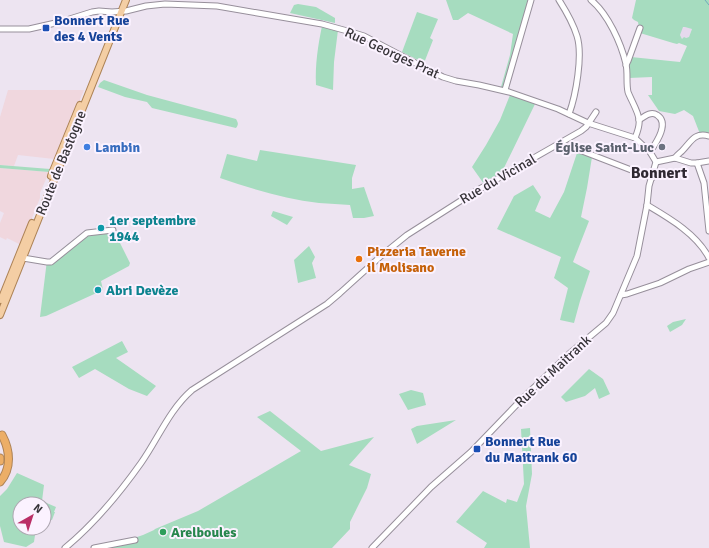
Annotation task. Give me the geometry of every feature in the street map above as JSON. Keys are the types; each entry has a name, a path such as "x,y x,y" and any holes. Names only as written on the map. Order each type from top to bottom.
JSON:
{"highway":[{"path":"0,482 7,470 9,460 7,447 1,433"}],"main road":[{"name":"Route de Bastogne","path":"0,315 119,12 122,0"},
{"name":"Route de Bastogne","path":"0,304 119,12 126,0"}],"street":[{"path":"505,90 530,0"},
{"path":"559,0 574,28 579,50 575,90 569,114"},
{"path":"591,0 601,11 612,29 626,65 628,91 640,120 635,138"},
{"name":"Rue Georges Prat","path":"0,29 33,28 60,22 92,12 119,12 165,4 217,6 322,24 364,36 423,68 443,77 456,81 505,90 569,114 588,123 635,138 650,152"},
{"path":"626,65 640,28"},
{"name":"Rue du Vicinal","path":"65,548 91,525 120,491 142,462 175,408 188,394 327,304 407,235 476,191 584,129 596,112"},
{"path":"640,120 651,113 655,114 661,119 663,124 658,139 650,152 656,162 675,158 697,164 709,161"},
{"path":"675,158 691,140 700,135 709,136"},
{"path":"561,142 569,148 582,151 652,178"},
{"name":"Rue du Maitrank","path":"372,548 431,487 471,452 523,398 568,355 606,323 613,313 637,256 647,205 649,186 656,162"},
{"path":"697,164 704,183 709,232"},
{"path":"647,205 691,235 703,248 709,258"},
{"path":"23,258 51,262 87,233 113,230"},
{"path":"621,294 631,293 660,283 689,269 709,262"},
{"path":"94,548 135,540"}],"shaded area":[{"path":"685,26 692,29 689,37 682,39 680,35 682,28"},
{"path":"8,90 84,90 54,159 18,155 14,166 0,165 0,117"},
{"path":"0,168 49,172 21,245 7,238 6,240 0,237 0,223 4,213 0,211"}],"green space":[{"path":"446,0 531,0 505,88 501,87 510,55 513,34 468,13 458,20 453,20"},
{"path":"636,0 709,0 709,134 700,134 693,116 684,110 675,114 659,111 648,95 652,95 652,77 629,78 628,69 631,57 680,62 687,46 640,33 638,22 632,18","holes":["683,27 692,29 689,37 684,37 682,39 680,35"]},
{"path":"298,4 316,7 335,18 335,23 290,13 294,5"},
{"path":"417,12 438,19 430,38 433,40 424,63 402,52"},
{"path":"322,26 338,30 334,62 333,90 316,85 317,55"},
{"path":"104,80 147,95 236,119 238,125 236,128 152,108 147,102 125,97 98,87"},
{"path":"510,95 535,104 502,172 484,184 472,167 500,120"},
{"path":"260,150 356,165 352,178 352,189 364,187 374,216 353,218 350,205 319,203 294,199 257,190 220,178 227,154 257,161"},
{"path":"577,153 592,157 581,217 589,221 573,262 590,271 574,323 560,320 568,288 554,278 561,257 497,229 514,196 533,185 541,197 535,211 550,218 564,192"},
{"path":"0,165 50,169 49,172 0,168"},
{"path":"273,211 293,217 287,225 271,216"},
{"path":"97,227 113,229 130,263 129,266 101,281 103,290 46,316 40,317 47,260 49,260 86,230 97,229"},
{"path":"309,246 315,257 312,263 316,278 298,283 294,260"},
{"path":"686,319 682,325 670,332 667,326 673,322"},
{"path":"122,341 128,352 116,358 156,386 147,396 129,389 95,369 79,378 72,367"},
{"path":"589,369 603,379 610,394 599,399 595,388 585,396 566,402 561,397"},
{"path":"411,390 423,393 426,405 408,410 399,394"},
{"path":"270,411 321,451 374,437 349,465 371,474 367,488 350,522 350,529 332,548 111,548 122,542 143,535 198,511 301,451 257,417"},
{"path":"456,420 417,444 411,429 417,426"},
{"path":"530,428 532,474 526,506 530,548 484,548 487,543 456,522 483,491 506,503 507,499 517,502 524,484 521,429"},
{"path":"17,473 44,485 43,496 12,496 12,536 35,536 34,542 26,547 4,542 0,526 0,496 7,489"},
{"path":"52,505 56,507 52,520"}],"waterway":[{"path":"705,0 709,5"}],"place":[{"name":"Bonnert Rue des 4 Vents","path":"46,28"},
{"name":"Lambin","path":"87,147"},
{"name":"Église Saint-Luc","path":"662,147"},
{"name":"1er septembre 1944","path":"101,228"},
{"name":"Pizzeria Taverne il Molisano","path":"359,259"},
{"name":"Abri Devèze","path":"98,290"},
{"name":"Bonnert Rue du Maitrank 60","path":"477,449"},
{"name":"Arelboules","path":"163,532"}],"district":[{"name":"Bonnert","path":"659,173"}]}
